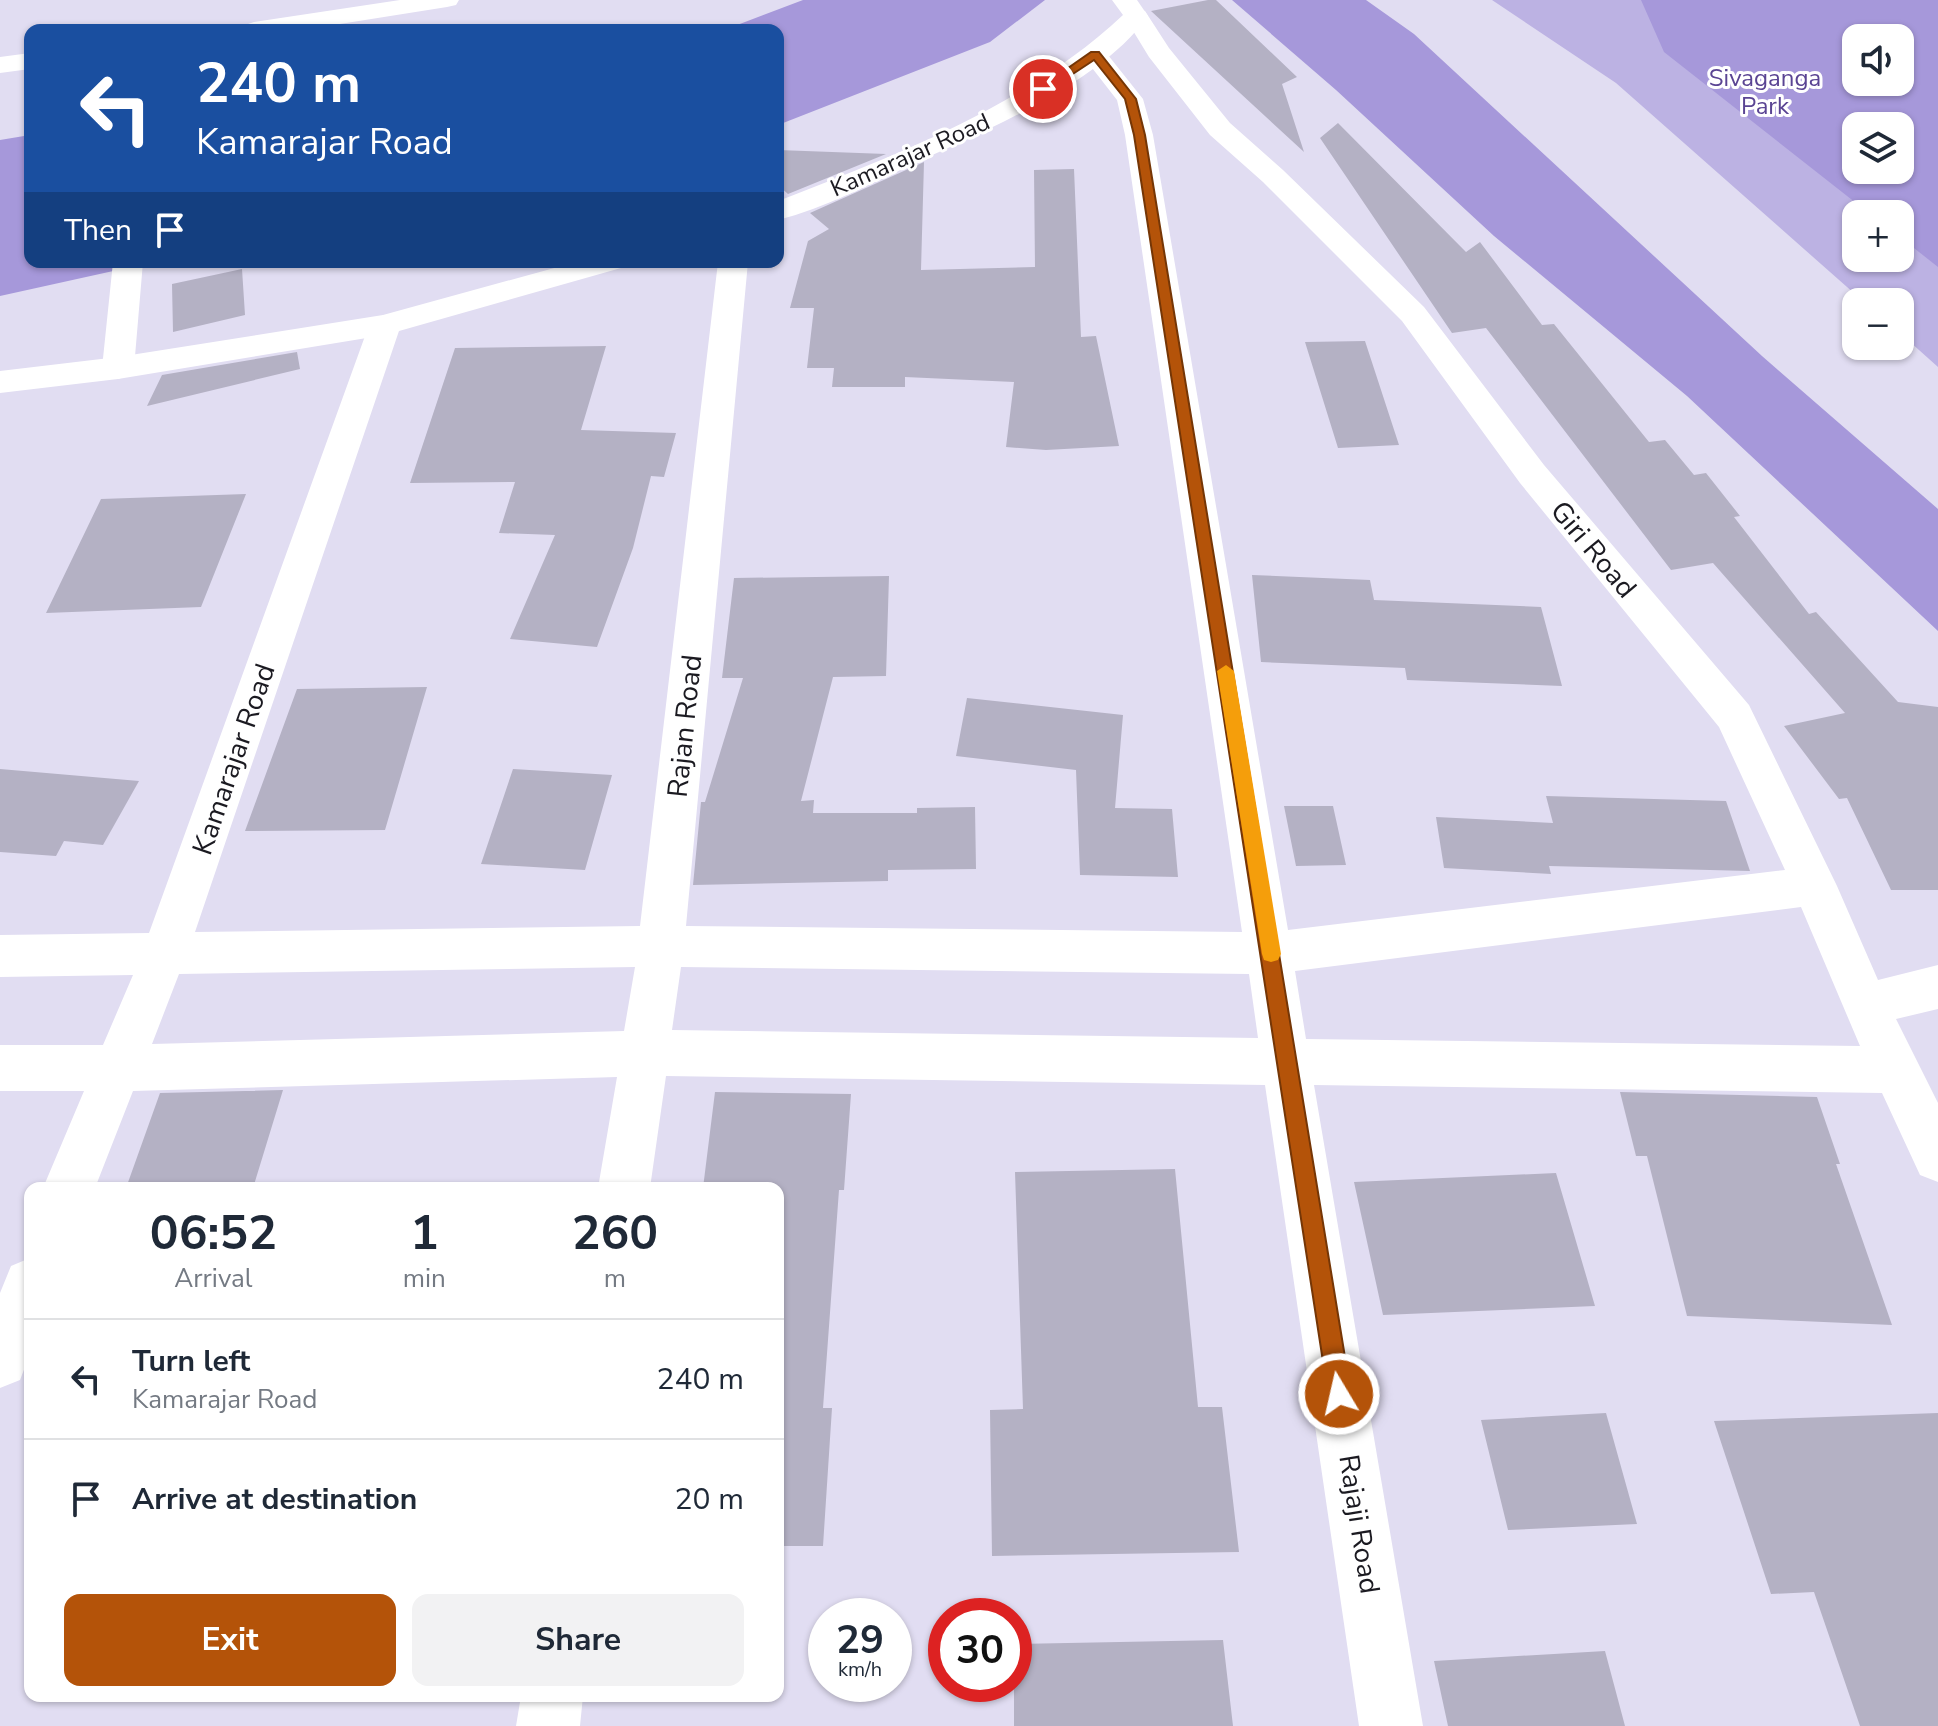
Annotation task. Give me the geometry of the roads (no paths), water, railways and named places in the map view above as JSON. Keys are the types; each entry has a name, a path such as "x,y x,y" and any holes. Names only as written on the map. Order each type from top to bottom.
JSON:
{"street":[{"path":"293,24 447,0"},
{"name":"Kamarajar Road","path":"784,209 850,183 1017,106 1095,55 1130,8"},
{"name":"Giri Road","path":"1130,8 1158,52 1220,129 1273,176 1413,314 1532,474 1735,717 1815,886 1865,1005 1938,1157"},
{"name":"Rajaji Road","path":"1095,55 1130,99 1139,135 1271,953 1391,1726"},
{"path":"0,65 24,62"},
{"path":"0,382 118,368 385,325 589,268"},
{"name":"Rajan Road","path":"625,1182 661,946 732,268"},
{"path":"118,368 128,269"},
{"name":"Kamarajar Road","path":"71,1182 164,955 385,325"},
{"path":"0,956 661,946 1271,953 1815,886"},
{"path":"1865,1005 1938,987"},
{"path":"0,1068 116,1068 644,1053 1896,1070"},
{"path":"0,1360 24,1300"},
{"path":"548,1726 551,1702"}],"park label":[{"name":"Sivaganga Park","path":"1765,92"}]}
